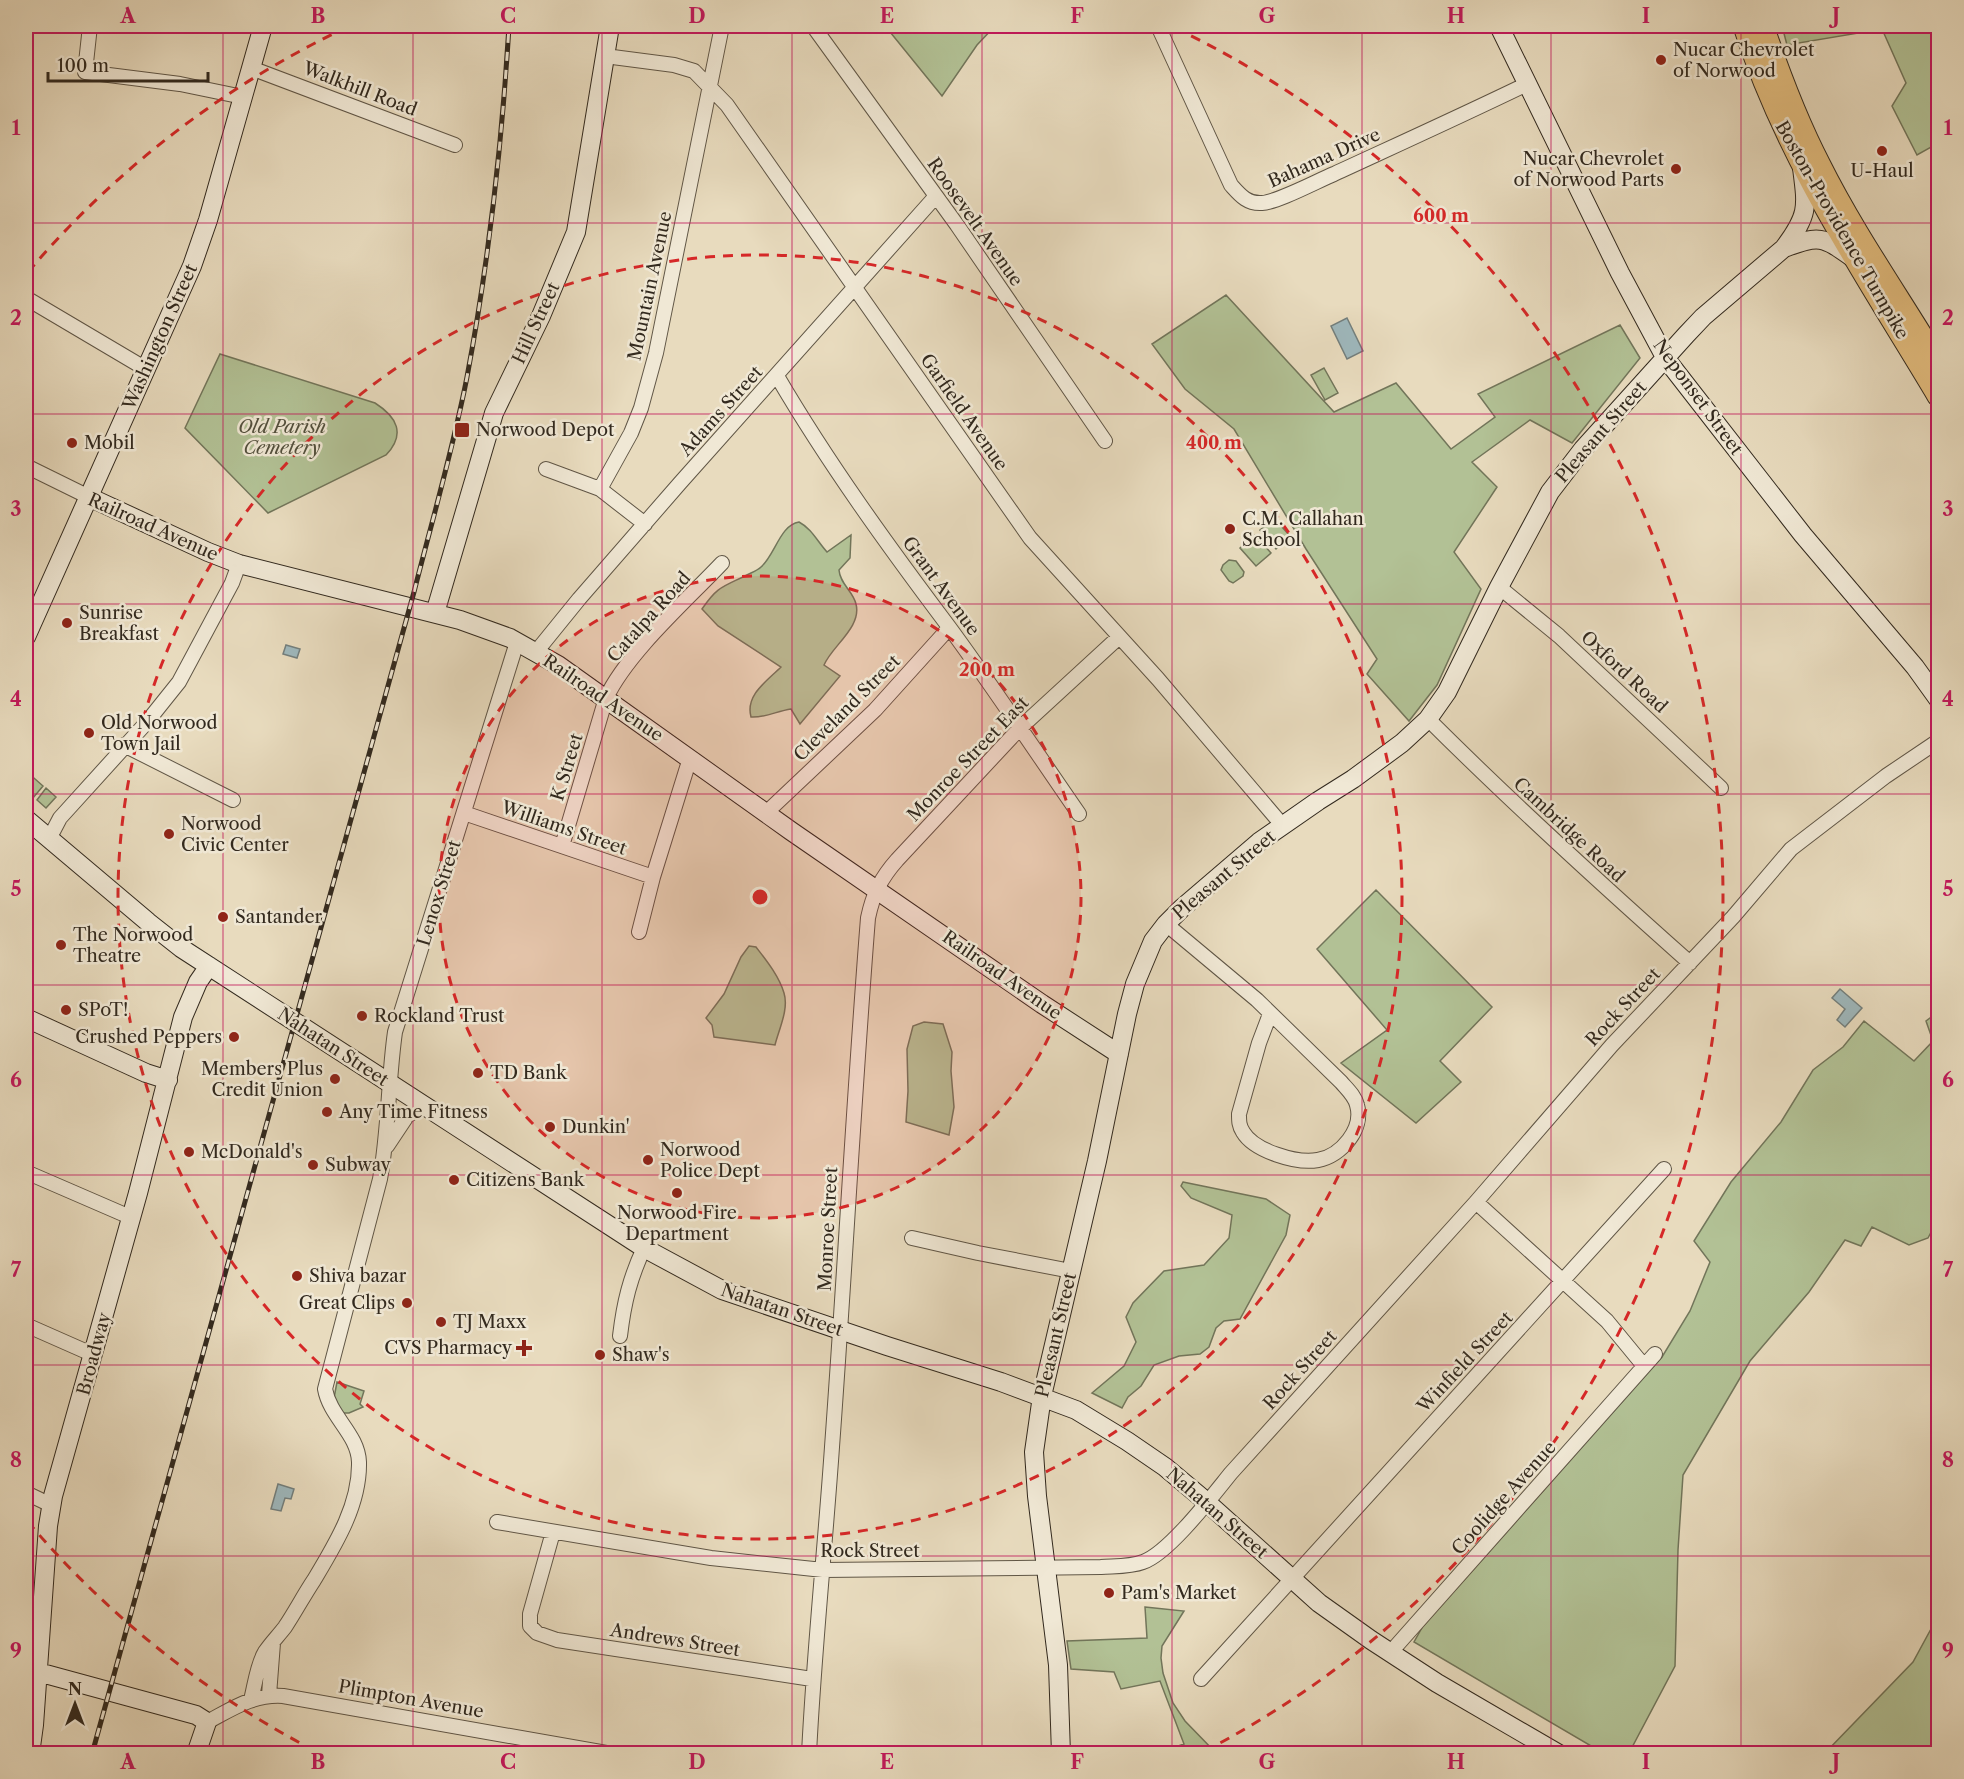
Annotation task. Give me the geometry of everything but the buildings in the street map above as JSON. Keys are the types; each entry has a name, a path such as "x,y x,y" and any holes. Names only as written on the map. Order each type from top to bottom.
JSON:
{"main road":[{"name":"Boston-Providence Turnpike","path":"1744,26 1772,105 1802,164 1938,396"},
{"name":"Boston-Providence Turnpike","path":"1762,26 1800,125 1820,166 1837,198 1938,362"}],"street":[{"path":"90,26 85,72 180,84 243,96"},
{"name":"Washington Street","path":"26,637 184,285 202,238 263,26"},
{"name":"Hill Street","path":"435,613 494,413 541,316 576,232 610,26"},
{"name":"Mountain Avenue","path":"600,489 631,433 641,408 656,353 722,26"},
{"name":"Roosevelt Avenue","path":"813,26 936,196 1105,441"},
{"name":"Bahama Drive","path":"1158,26 1232,185 1250,203 1269,202 1298,190 1527,84"},
{"name":"Neponset Street","path":"1498,26 1620,273 1666,359 1803,535 1915,667 1938,699"},
{"name":"Garfield Avenue","path":"605,56 674,65 694,71 710,86 738,120 1030,538 1154,675 1283,825"},
{"name":"Walkhill Road","path":"251,68 455,145"},
{"name":"Pleasant Street","path":"1061,1754 1058,1665 1034,1452 1042,1396 1127,1014 1138,974 1153,941 1166,924 1218,875 1259,842 1402,744 1428,718 1448,692 1499,587 1550,492 1583,449 1703,317 1784,248 1794,235 1805,210 1802,164"},
{"name":"Adams Street","path":"536,652 680,483 936,196"},
{"name":"Pleasant Street","path":"1784,248 1809,239 1820,239 1829,241 1857,260"},
{"path":"26,298 146,369"},
{"name":"Grant Avenue","path":"777,376 798,412 918,588 1021,728 1079,814"},
{"name":"Railroad Avenue","path":"26,466 88,497 239,564 477,625 536,652 606,698 791,831 1042,1004 1119,1054"},
{"path":"546,469 600,489 645,524"},
{"name":"Catalpa Road","path":"606,698 612,686 641,647 722,563"},
{"path":"49,839 60,818 124,745 152,717 179,682 232,582 239,564"},
{"name":"Oxford Road","path":"1499,587 1560,636 1721,788"},
{"name":"Cleveland Street","path":"767,812 875,710 949,628"},
{"name":"Monroe Street East","path":"876,888 884,874 1021,728 1119,637"},
{"name":"Lenox Street","path":"251,1700 261,1661 338,1540 358,1480 357,1449 351,1436 331,1410 325,1389 381,1179 395,1032 517,642"},
{"name":"K Street","path":"562,846 606,698"},
{"name":"Cambridge Road","path":"1428,718 1503,793 1597,881 1690,963"},
{"name":"Rock Street","path":"497,1522 711,1558 823,1570 1046,1568 1132,1565 1145,1562 1157,1555 1208,1503 1231,1473 1476,1202 1612,1045 1690,963 1791,849 1886,776 1938,741"},
{"path":"124,745 233,800"},
{"path":"639,932 653,877 690,758"},
{"name":"Williams Street","path":"464,813 653,877"},
{"name":"Nahatan Street","path":"26,819 148,922 209,966 644,1248 722,1290 1042,1396 1076,1410 1165,1467 1319,1603 1437,1683 1559,1754"},
{"name":"Monroe Street","path":"809,1754 812,1680 823,1570 868,918 876,888"},
{"path":"1166,924 1257,1000 1353,1096 1359,1120 1353,1134 1332,1155 1319,1160 1303,1161 1286,1157 1258,1147 1243,1134 1239,1125 1239,1114 1259,1043 1270,1014"},
{"name":"Broadway","path":"30,1754 30,1723 38,1672 51,1505 94,1355 183,1017 191,994 209,966"},
{"path":"26,1018 146,1073 168,1080"},
{"name":"Lenox Street","path":"385,1148 407,1116 424,1105"},
{"name":"Winfield Street","path":"1201,1680 1664,1168"},
{"path":"26,1172 130,1217"},
{"path":"1476,1202 1607,1321 1644,1366"},
{"path":"912,1238 1071,1271"},
{"path":"620,1336 629,1282 644,1248"},
{"path":"26,1325 94,1355"},
{"name":"Coolidge Avenue","path":"1390,1653 1655,1354"},
{"path":"26,1493 51,1505"},
{"name":"Andrews Street","path":"553,1532 530,1614 530,1626 537,1633 556,1640 812,1680"},
{"path":"269,1695 273,1643"},
{"path":"26,1687 38,1672 191,1713 207,1722 196,1754"},
{"name":"Plimpton Avenue","path":"207,1722 251,1700 269,1695 331,1703 612,1754"}],"green space":[{"path":"995,26 977,45 942,96 886,27"},
{"path":"1782,26 1938,26 1938,151 1931,147 1917,155 1892,106 1906,83 1882,29 1787,45"},
{"path":"1226,295 1334,412 1396,383 1451,449 1495,417 1478,394 1620,325 1640,358 1572,443 1530,420 1472,462 1497,487 1454,552 1481,589 1437,685 1409,721 1367,674 1377,659 1306,549 1234,429 1185,389 1152,344"},
{"name":"Old Parish Cemetery","path":"220,354 375,403 383,408 393,420 396,426 396,440 386,455 268,513 185,428"},
{"path":"1324,368 1338,393 1325,400 1311,375"},
{"path":"1274,518 1290,536 1276,549 1260,530"},
{"path":"799,522 811,532 827,552 851,535 850,558 839,570 854,599 857,612 851,628 824,665 840,676 800,724 791,709 751,717 750,709 754,695 781,667 718,626 702,609 720,588 761,567 782,534 792,524"},
{"path":"1255,535 1271,553 1256,566 1240,548"},
{"path":"1229,560 1236,561 1244,572 1243,576 1233,583 1221,570"},
{"path":"26,771 43,786 33,798 29,794 26,798"},
{"path":"46,788 56,797 46,808 37,800"},
{"path":"1376,890 1492,1007 1440,1061 1461,1082 1416,1123 1341,1063 1387,1030 1317,949"},
{"path":"749,946 756,947 764,957 776,974 784,993 784,1012 775,1045 714,1037 712,1025 706,1018 724,994 741,957"},
{"path":"1938,1012 1938,1219 1928,1238 1909,1245 1872,1227 1861,1246 1845,1240 1809,1292 1750,1361 1683,1475 1678,1550 1675,1666 1629,1753 1603,1753 1414,1642 1423,1626 1662,1357 1690,1311 1710,1262 1694,1241 1731,1182 1781,1122 1813,1070 1843,1047 1864,1021 1914,1061 1933,1041 1926,1021"},
{"path":"924,1022 943,1024 952,1052 954,1107 949,1135 906,1122 907,1049 913,1026"},
{"path":"1183,1182 1266,1199 1290,1215 1286,1235 1240,1319 1224,1321 1216,1328 1209,1347 1200,1354 1179,1356 1154,1365 1141,1386 1128,1397 1122,1408 1092,1393 1124,1366 1136,1342 1126,1317 1133,1303 1164,1271 1204,1265 1229,1238 1232,1215 1191,1198 1181,1186"},
{"path":"337,1382 364,1391 360,1404 363,1407 349,1413 342,1413 334,1398"},
{"path":"1145,1607 1184,1611 1162,1646 1163,1673 1173,1703 1185,1721 1216,1753 1177,1753 1172,1748 1184,1744 1160,1681 1121,1689 1114,1672 1071,1669 1067,1641 1147,1638"},
{"path":"1938,1616 1938,1753 1825,1753 1913,1662"}],"water":[{"path":"1347,318 1363,351 1347,359 1331,326"},
{"path":"286,645 300,649 297,658 283,654"},
{"path":"1840,989 1862,1008 1845,1027 1837,1020 1845,1009 1832,998"},
{"path":"278,1484 294,1489 291,1499 285,1498 281,1511 271,1509"}],"railway":[{"path":"92,1754 442,485 467,377 488,245 503,114 509,26"}],"place":[{"name":"Nucar Chevrolet of Norwood","path":"1661,60"},
{"name":"U-Haul","path":"1882,151"},
{"name":"Nucar Chevrolet of Norwood Parts","path":"1676,169"},
{"name":"Norwood Depot","path":"462,430"},
{"name":"Mobil","path":"72,443"},
{"name":"C.M. Callahan School","path":"1230,529"},
{"name":"Sunrise Breakfast","path":"67,623"},
{"name":"Old Norwood Town Jail","path":"89,733"},
{"name":"Norwood Civic Center","path":"169,834"},
{"name":"Santander","path":"223,917"},
{"name":"The Norwood Theatre","path":"61,945"},
{"name":"SPoT!","path":"66,1010"},
{"name":"Rockland Trust","path":"362,1016"},
{"name":"Crushed Peppers","path":"234,1037"},
{"name":"TD Bank","path":"478,1073"},
{"name":"Members Plus Credit Union","path":"335,1079"},
{"name":"Any Time Fitness","path":"327,1112"},
{"name":"Dunkin'","path":"550,1127"},
{"name":"McDonald's","path":"189,1152"},
{"name":"Norwood Police Dept","path":"648,1160"},
{"name":"Subway","path":"313,1165"},
{"name":"Citizens Bank","path":"454,1180"},
{"name":"Norwood Fire Department","path":"677,1193"},
{"name":"Shiva bazar","path":"297,1276"},
{"name":"Great Clips","path":"407,1303"},
{"name":"TJ Maxx","path":"441,1322"},
{"name":"CVS Pharmacy","path":"524,1348"},
{"name":"Shaw's","path":"600,1355"},
{"name":"Pam's Market","path":"1109,1593"}]}
